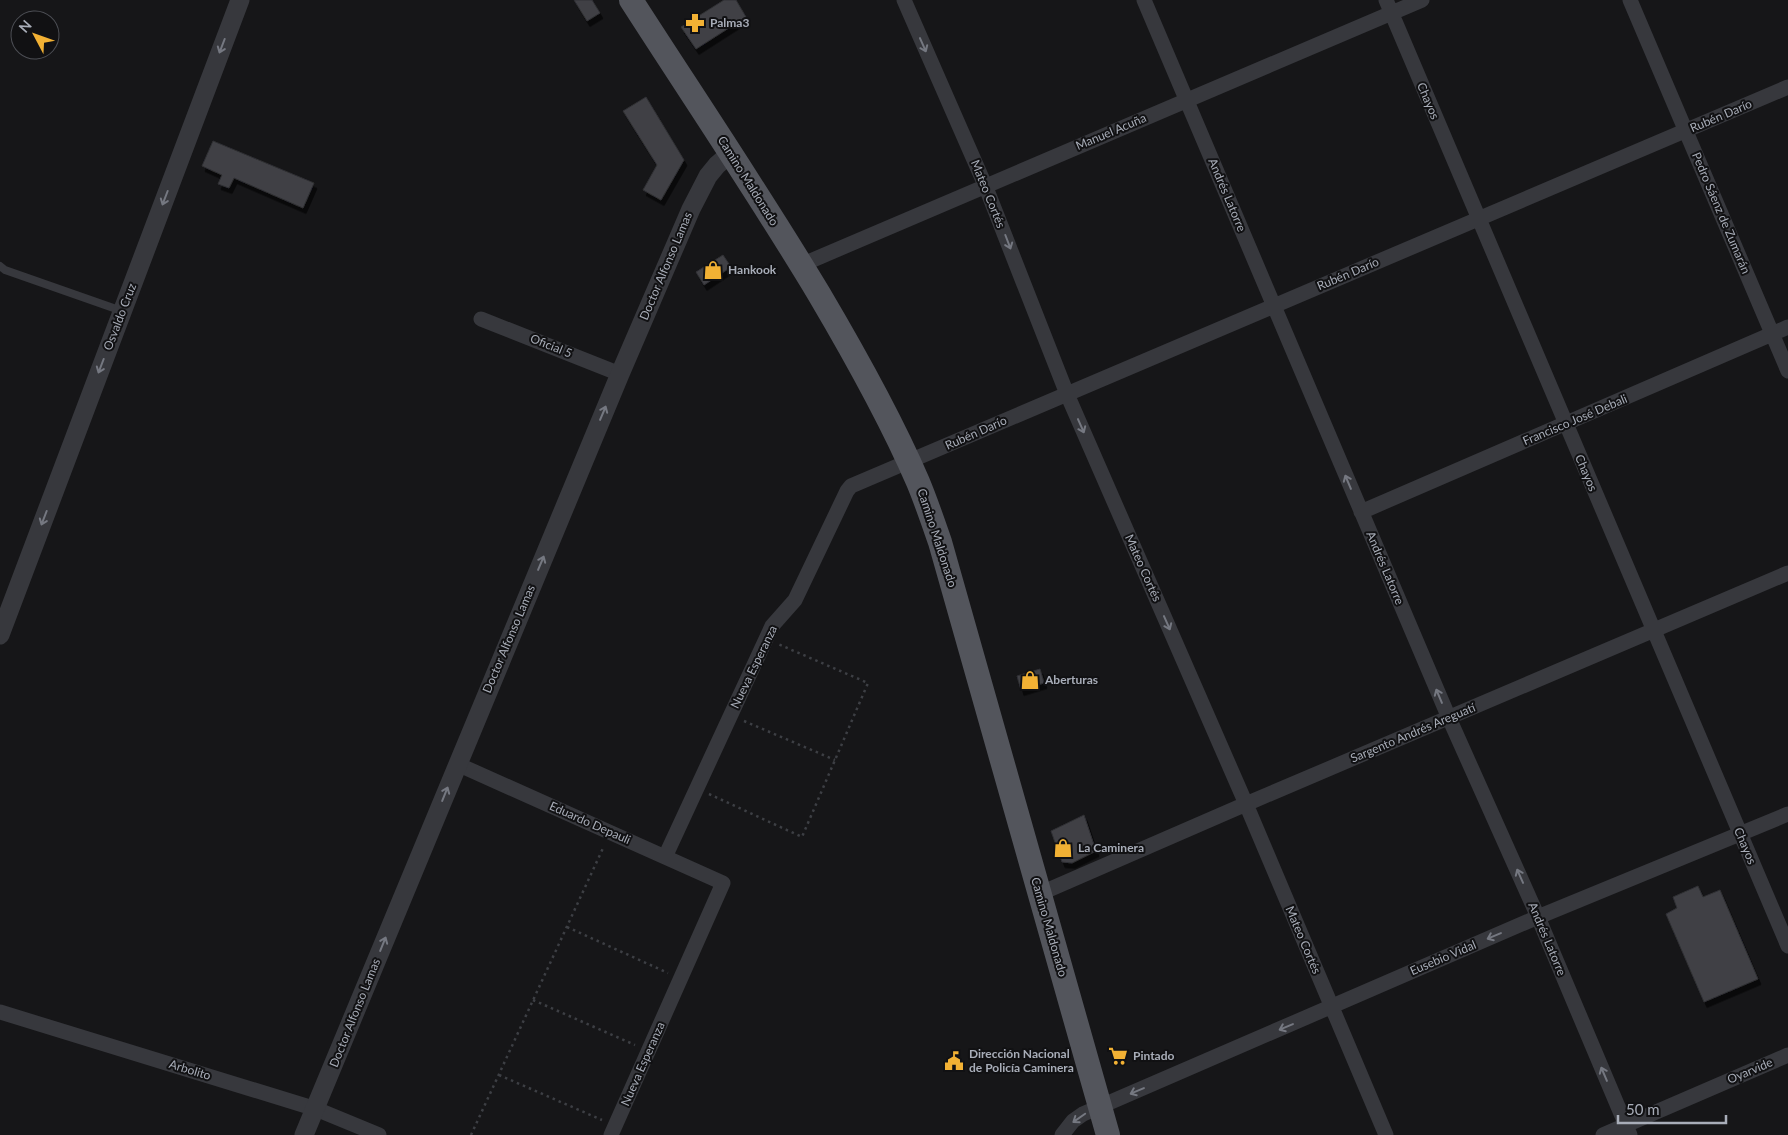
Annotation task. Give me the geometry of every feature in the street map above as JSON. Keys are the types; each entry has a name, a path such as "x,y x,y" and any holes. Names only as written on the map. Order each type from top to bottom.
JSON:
{"main road":[{"name":"Camino Maldonado","path":"634,1 801,265 856,358 880,402 918,483 940,542 1108,1135"}],"street":[{"name":"Osvaldo Cruz","path":"0,634 240,0"},
{"name":"Mateo Cortés","path":"904,0 985,185 1067,394 1246,804 1386,1135"},
{"name":"Andrés Latorre","path":"1144,0 1449,718 1538,917 1627,1130"},
{"name":"Manuel Acuña","path":"801,265 1186,100 1388,7 1422,0"},
{"name":"Pedro Sáenz de Zumarán","path":"1630,0 1788,371"},
{"name":"Chayos","path":"1388,7 1788,946"},
{"name":"Rubén Darío","path":"909,462 1788,87"},
{"name":"Doctor Alfonso Lamas","path":"304,1135 457,764 690,209 708,176 731,153"},
{"name":"Oficial 5","path":"482,319 620,374"},
{"name":"Francisco José Debali","path":"1361,512 1788,327"},
{"name":"Nueva Esperanza","path":"665,856 772,626 795,600 846,491 856,482 909,462"},
{"name":"Sargento Andrés Areguatí","path":"1039,894 1788,573"},
{"name":"Eduardo Depauli","path":"457,764 724,883"},
{"name":"Eusebio Vidal","path":"1062,1135 1077,1118 1100,1107 1538,917 1788,814"},
{"name":"Nueva Esperanza","path":"613,1130 724,883"},
{"name":"Arbolito","path":"0,1012 316,1109 379,1135"},
{"name":"Oyarvide","path":"1603,1135 1627,1130 1788,1055"}],"lane":[{"path":"0,266 13,273 122,311"}],"path":[{"path":"697,788 802,837 868,683 766,639"},
{"path":"731,715 834,760"},
{"path":"471,1135 610,832"},
{"path":"567,927 680,979"},
{"path":"533,1000 648,1051"},
{"path":"499,1075 613,1130"}],"building":[{"path":"574,0 592,0 600,13 587,21"},
{"path":"724,0 736,0 746,17 696,49 681,27"},
{"path":"646,97 684,160 661,200 643,190 657,165 623,111"},
{"path":"213,141 314,183 303,208 234,178 229,188 218,184 222,175 202,166"},
{"name":"Hankook","path":"723,255 731,267 704,285 696,272"},
{"name":"Aberturas","path":"1040,669 1044,683 1021,690 1017,676"},
{"path":"1084,815 1096,851 1072,863 1062,862 1051,831"},
{"path":"1698,886 1703,897 1720,890 1758,979 1704,1002 1666,914 1677,908 1673,897"}],"place":[{"name":"Palma3","path":"695,23"},
{"name":"Hankook","path":"713,270"},
{"name":"Aberturas","path":"1030,680"},
{"name":"La Caminera","path":"1063,848"},
{"name":"Pintado","path":"1118,1056"},
{"name":"Dirección Nacional de Policía Caminera","path":"954,1061"}]}
